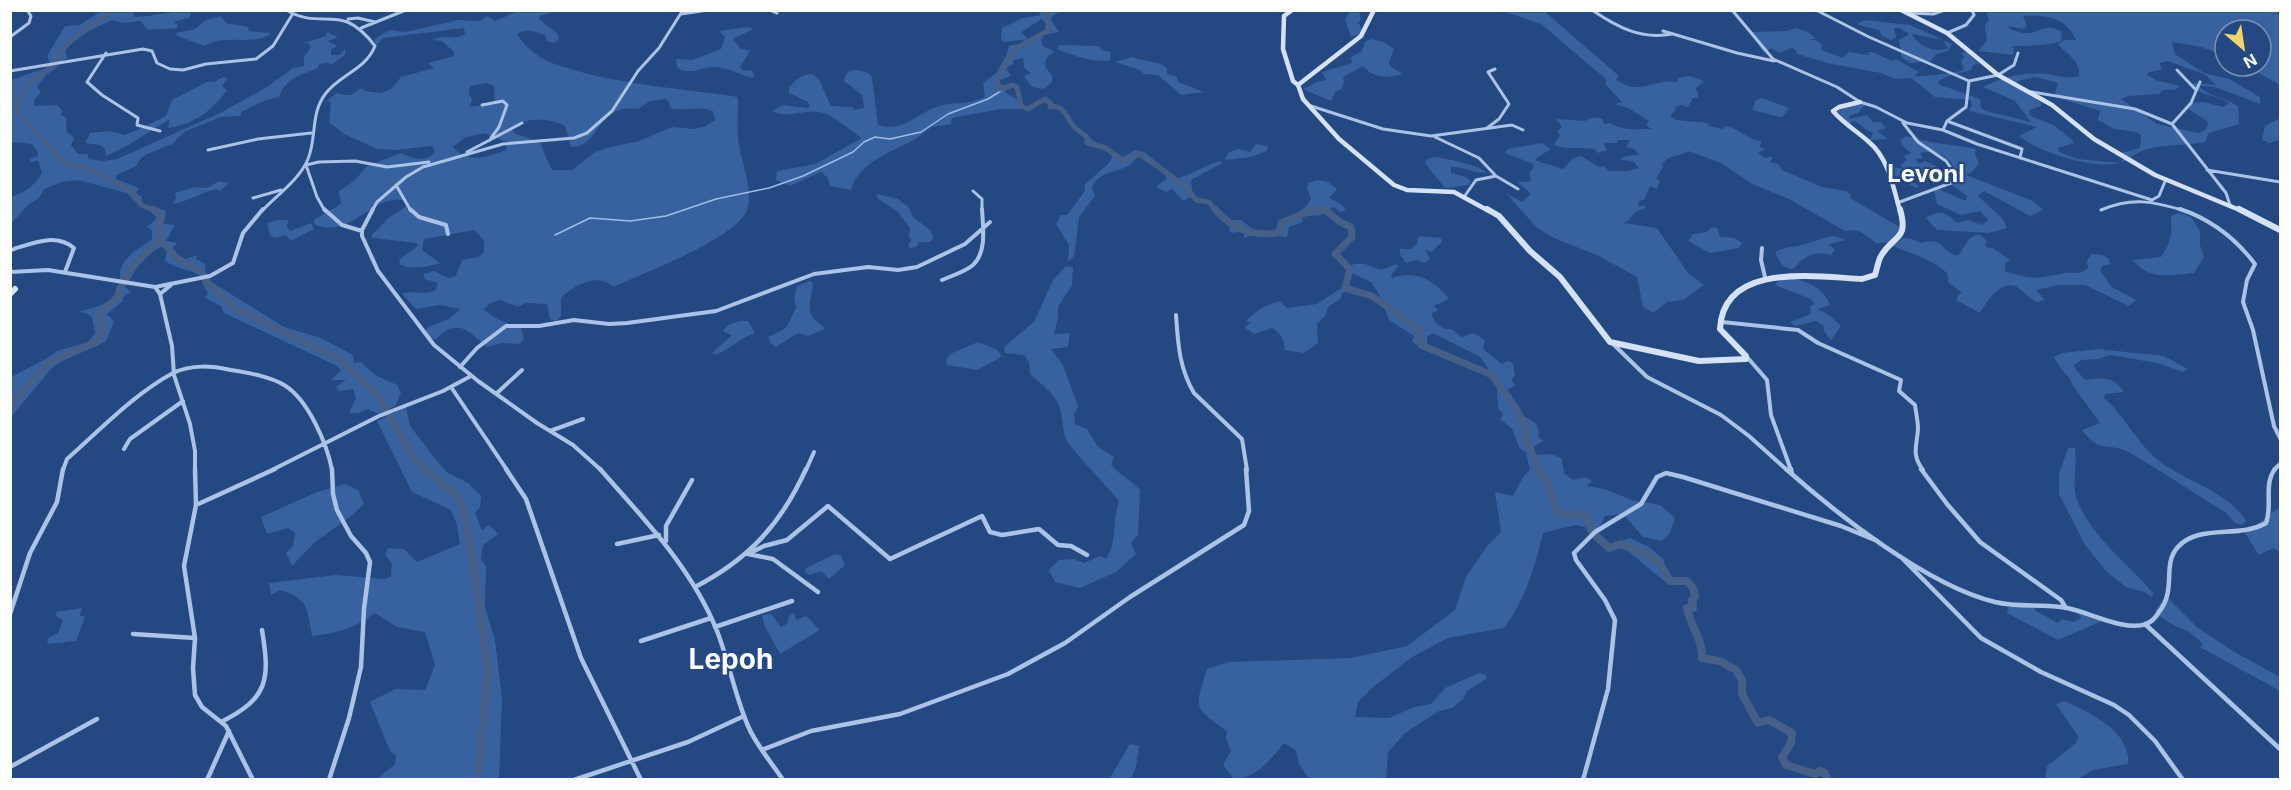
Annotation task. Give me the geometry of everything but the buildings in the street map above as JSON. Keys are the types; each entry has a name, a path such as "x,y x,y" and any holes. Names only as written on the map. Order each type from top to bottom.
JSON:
{"street":[{"path":"10,37 30,22 31,16 27,10"},
{"path":"286,10 291,15 358,18 376,22"},
{"path":"361,28 406,10"},
{"path":"708,10 682,12 659,48 636,74 612,111 587,133 574,138 503,144 439,161 417,170 396,185 372,209 362,231 366,250 393,292 429,340 471,376 549,431 573,445 594,462 665,542 695,587 711,618 744,716 762,750 783,780"},
{"path":"770,10 777,13"},
{"path":"1292,10 1284,16 1282,39 1293,81 1298,85 1300,95 1349,148 1398,188 1423,192 1451,191 1499,216 1523,243 1560,277 1610,342 1638,370 1729,420 1792,474 1888,547"},
{"path":"1298,85 1361,36 1374,10"},
{"path":"1592,10 1612,23 1643,36 1664,37 1673,34"},
{"path":"1732,10 1768,54 1778,61 1837,87 1860,102 1900,119 1943,130 1961,139 2152,200 2196,216 2220,230 2248,252 2255,264 2247,280 2244,302 2253,330 2274,426 2280,438"},
{"path":"1816,10 1869,37 1969,81 1998,75 2014,65 2018,53"},
{"path":"1903,11 1933,14 1945,10"},
{"path":"1947,33 1968,24 1973,18 1972,10"},
{"path":"1903,11 1947,33 1998,75 2064,114 2094,139 2155,175 2230,205 2280,230"},
{"path":"10,71 138,49 151,50 157,63 177,70 209,64 250,61 271,48 284,32 291,15"},
{"path":"347,19 361,28 373,43 375,50 369,58 325,93 316,107 306,165 313,190 326,214 354,231 362,231"},
{"path":"1663,31 1737,53 1778,61"},
{"path":"106,53 87,82 102,95 138,118 137,125 160,131"},
{"path":"1486,129 1499,119 1509,104 1488,72 1495,69"},
{"path":"2177,70 2196,90"},
{"path":"1943,130 1947,121 1966,107 1969,81"},
{"path":"2172,124 2191,103 2200,82"},
{"path":"2024,91 2055,94 2135,109 2172,124 2226,193 2230,205"},
{"path":"482,105 500,102 507,105 499,127 489,141"},
{"path":"1792,474 1790,462 1782,450 1771,415 1767,380 1720,329 1723,311 1730,300 1744,288 1765,277 1873,277 1877,274 1881,256 1903,230 1904,221 1886,162 1871,143 1842,122 1833,111 1839,107 1860,102"},
{"path":"1311,106 1383,129 1435,137 1479,158 1496,176 1515,185 1518,189"},
{"path":"1897,203 1959,180 1949,161 1921,145 1909,135 1900,119"},
{"path":"1947,121 1983,132 1994,139 2022,149 2020,158"},
{"path":"460,155 522,123"},
{"path":"1435,137 1512,125 1523,130"},
{"path":"208,150 258,139 311,133"},
{"path":"10,272 32,269 66,272 154,287 210,276 233,263 243,232 306,165 355,161 387,167 439,161"},
{"path":"2207,170 2280,182"},
{"path":"1464,197 1470,184 1480,177 1496,176"},
{"path":"2101,210 2109,205 2152,200 2159,196 2166,179"},
{"path":"396,185 409,211 419,218 446,225 448,234"},
{"path":"253,198 281,190"},
{"path":"942,280 974,264 981,252 981,197 973,191"},
{"path":"460,367 492,335 510,325 539,326 573,320 620,324 712,312 760,297 814,274 868,267 898,270 917,267 965,244 990,222"},
{"path":"10,250 51,240 70,243 74,248 66,272"},
{"path":"1762,248 1761,260 1765,277"},
{"path":"160,294 171,284"},
{"path":"154,287 160,294 172,346 174,373 193,437 196,505 184,566 195,638 193,668 195,694 202,707 230,731 253,780"},
{"path":"762,750 811,731 900,714 1008,675 1065,643 1130,597 1244,525 1249,511 1244,445 1231,426 1194,393 1189,385 1178,352 1176,315"},
{"path":"1721,322 1798,330 1821,344 1901,380 1899,391 1915,405 1918,419 1915,454 1928,480 1980,542 2061,600 2066,608"},
{"path":"1610,342 1699,361 1741,361 1745,360 1746,356"},
{"path":"10,614 30,553 57,502 60,477 67,459 148,390 174,373 191,367 215,367 254,375 284,385 303,403 324,443 331,459 333,494 337,510 351,536 368,557 370,568 364,609 359,681 329,780"},
{"path":"497,393 522,370"},
{"path":"196,505 379,416 452,387 471,376"},
{"path":"452,387 526,500 581,658 641,780"},
{"path":"124,449 130,439 183,401"},
{"path":"549,431 583,419"},
{"path":"695,587 728,571 748,554 791,502 814,452"},
{"path":"1583,780 1608,688 1615,620 1605,600 1576,560 1574,553 1595,532 1641,504 1657,477 1666,474 1683,477 1866,535 1957,586 1987,600 2008,605 2066,608 2122,623 2145,624 2152,621 2168,603 2172,590 2170,560 2182,543 2195,536 2252,531 2266,524 2270,502 2268,483 2271,473 2280,464"},
{"path":"665,542 666,526 692,480"},
{"path":"748,554 764,546 788,540 802,525 828,506 890,559 982,516 990,532 1002,536 1039,529 1058,545 1071,546 1087,555"},
{"path":"617,544 659,535"},
{"path":"1896,552 1981,638 2041,672 2114,705 2129,715 2155,741 2183,780"},
{"path":"748,554 773,559 818,592"},
{"path":"715,627 792,600"},
{"path":"641,641 711,618"},
{"path":"2145,624 2280,749"},
{"path":"221,722 249,704 264,681 267,668 262,630"},
{"path":"133,634 195,638"},
{"path":"574,780 688,742 744,716"},
{"path":"10,767 97,719"},
{"path":"207,780 218,761 230,731"}],"shaded area":[{"path":"101,11 133,11 134,17 192,11 189,18 173,22 178,25 177,28 148,30 140,21 122,23 112,20 87,32 65,49 67,58 59,63 50,63 47,56 65,26 80,25"},
{"path":"518,11 555,11 540,16 539,19 558,34 559,39 554,43 547,41 545,35 531,31 517,34 532,51 547,61 620,81 738,97 738,138 748,184 749,202 740,221 726,232 687,254 613,287 593,280 572,289 561,298 561,316 556,321 550,319 547,304 526,303 518,307 500,300 489,304 484,310 497,319 521,328 524,340 519,344 502,343 487,347 468,331 456,327 432,339 425,333 428,327 449,319 460,309 439,305 416,309 402,294 435,291 438,283 425,279 423,274 434,271 448,278 455,277 462,260 478,257 484,252 484,240 474,230 424,239 422,250 440,263 415,268 405,267 399,262 418,246 417,243 372,238 372,234 387,219 406,206 408,203 404,200 382,203 340,226 329,228 314,223 315,219 341,204 339,191 354,181 367,166 401,153 423,159 435,152 432,146 396,150 377,149 344,134 329,122 331,102 326,101 337,93 351,95 362,88 364,91 381,93 391,89 401,77 434,68 428,63 454,56 454,52 442,41 432,40 461,36 465,34 464,28 383,38 377,45 375,39 389,30 405,32 459,20 480,21 487,16 495,21","holes":["487,83 494,86 495,104 470,107 472,99 469,93 470,86","666,99 670,108 707,109 713,111 715,120 706,126 694,129 672,127 639,141 606,148 594,153 572,170 553,170 540,142 516,134 511,129 530,120 551,121 565,126 571,147 580,146 588,141 606,118 614,112 638,109 650,101","484,133 507,142 506,150 485,157 465,156 453,147 464,138"]},
{"path":"1039,11 1062,11 1052,16 1051,20 1059,32 1044,35 1046,24 1042,19 1021,32 1028,39 1004,42 1001,39 1002,28 1023,18 1041,15"},
{"path":"1350,11 1359,11 1361,20 1358,23 1361,27 1361,34 1351,37 1345,20"},
{"path":"1503,11 1544,11 1619,76 1616,80 1628,86 1638,87 1677,82 1678,78 1690,76 1704,81 1695,89 1698,92 1698,98 1693,98 1688,107 1682,105 1674,107 1676,109 1670,117 1676,120 1707,123 1709,126 1723,129 1726,126 1731,127 1753,139 1762,141 1759,147 1765,149 1758,153 1765,158 1771,156 1773,158 1770,162 1778,164 1782,170 1822,187 1846,191 1851,195 1850,198 1903,229 1893,242 1876,243 1862,233 1854,230 1845,231 1787,198 1752,184 1721,163 1688,151 1665,161 1656,179 1660,181 1657,189 1650,186 1644,200 1639,201 1638,206 1646,208 1635,212 1629,220 1623,223 1657,228 1688,273 1704,285 1683,300 1667,302 1653,313 1643,307 1637,277 1599,256 1556,239 1537,228 1506,193 1522,202 1531,194 1518,182 1528,182 1531,179 1529,174 1534,167 1533,164 1505,153 1508,149 1542,143 1551,149 1535,159 1537,161 1563,169 1573,158 1581,156 1599,167 1604,166 1609,171 1628,171 1639,168 1634,162 1619,159 1639,155 1634,149 1626,147 1630,140 1606,143 1604,145 1607,150 1597,153 1595,149 1559,147 1554,145 1560,135 1557,131 1562,127 1556,119 1585,121 1597,118 1602,119 1605,124 1610,123 1635,129 1651,129 1646,125 1649,121 1628,108 1614,104 1622,102 1606,85 1606,79 1541,24"},
{"path":"1986,11 2274,11 2280,15 2280,85 2267,78 2273,78 2273,18 2213,18 2213,51 2172,42 2175,54 2204,73 2213,75 2213,78 2229,79 2260,97 2260,104 2215,87 2199,86 2238,106 2239,124 2209,133 2205,142 2151,148 2140,151 2120,163 2123,159 2121,153 2140,148 2141,135 2136,132 2114,129 2098,120 2100,111 2059,98 2055,94 2058,83 2035,77 2018,81 2017,84 2041,103 2041,106 2029,110 2030,116 2054,125 2074,143 2058,148 2059,152 2078,159 2119,163 2092,164 2038,148 2019,136 2037,127 1969,111 1972,105 1970,100 1935,97 1911,78 1895,79 1881,73 1831,64 1797,54 1792,48 1779,53 1771,48 1764,53 1749,32 1787,31 1795,28 1808,32 1816,39 1808,39 1818,41 1822,45 1821,50 1843,58 1849,52 1869,55 1868,52 1893,61 1896,59 1919,72 1914,76 1964,70 1961,61 1964,57 1961,53 1966,52 1979,64 1973,65 1971,70 1950,75 1938,84 1980,99 1981,108 1986,111 2031,122 2015,101 1983,87 1998,80 2022,74 2047,74 2071,78 2079,76 2076,62 2058,44 2064,40 2076,40 2067,26 2061,22 2047,17 2023,16 2027,26 2024,29 2008,26 2010,29 2027,33 2045,28 2057,29 2062,32 2061,41 2043,45 2012,46 2013,55 1978,51 1987,41 1985,25 1989,19","holes":["2168,61 2206,75 2216,85 2194,83 2192,86 2200,92 2229,103 2223,107 2204,102 2188,103 2188,109 2207,121 2208,125 2205,130 2198,133 2157,124 2121,99 2128,96 2159,94 2163,90 2174,90 2181,86 2158,81 2147,75 2149,72 2162,70 2159,63"]},
{"path":"221,16 226,23 248,27 249,31 272,33 256,39 221,40 205,46 177,36 176,33 195,29 206,20"},
{"path":"1865,20 1910,25 1952,44 1948,51 1936,54 1931,61 1911,63 1902,58 1899,40 1908,33 1894,28 1896,37 1891,40 1882,36 1879,30 1858,23","holes":["1912,34 1943,40 1948,48 1932,49 1918,42"]},
{"path":"748,27 753,29 733,39 740,48 750,51 740,67 743,70 753,71 754,78 718,67 685,71 677,67 676,59 692,60 721,49 725,37 719,31"},
{"path":"327,32 338,37 328,41 337,46 331,50 331,55 339,55 345,49 345,55 331,65 319,64 318,68 299,75 286,85 279,97 266,100 241,112 241,116 221,117 184,132 172,144 147,154 136,166 117,175 116,179 139,188 136,193 142,197 142,202 136,203 127,193 78,180 62,182 44,189 39,198 28,205 11,224 11,197 29,188 42,172 38,161 30,162 30,159 38,156 32,144 11,142 11,80 49,67 59,66 46,75 37,87 41,92 35,99 34,106 57,105 63,111 60,114 66,118 67,132 74,138 71,145 78,154 87,154 89,159 103,161 117,159 220,113 267,87 293,68 304,66 304,57 311,47 308,43 301,44 326,36"},
{"path":"1037,36 1044,37 1041,39 1043,46 1055,52 1047,57 1045,64 1052,75 1052,82 1044,89 1032,87 1024,76 1031,73 1024,68 1023,58 1013,60 1013,64 1006,68 1011,76 994,82 1007,86 1005,92 1022,103 1020,109 1001,109 952,118 951,124 931,127 922,135 874,161 856,178 851,190 830,186 828,178 821,172 790,186 776,180 777,171 815,164 862,138 824,113 813,111 783,114 772,111 783,105 808,108 810,106 808,102 789,93 789,88 802,76 813,74 819,80 831,106 853,107 853,110 864,108 862,95 844,81 845,76 853,70 868,73 872,77 878,125 895,126 939,106 972,102 985,97 983,83 996,73 1009,46 1026,42"},
{"path":"1371,39 1384,42 1394,49 1389,62 1391,67 1403,74 1376,75 1363,66 1343,77 1342,89 1335,92 1331,101 1303,89 1326,80 1322,72 1352,63 1351,57 1362,51 1365,42"},
{"path":"1059,45 1099,46 1101,50 1111,52 1110,60 1098,61 1075,56 1057,49"},
{"path":"1133,57 1164,66 1167,68 1167,74 1177,77 1178,82 1204,92 1181,95 1158,75 1144,74 1140,70 1115,62"},
{"path":"223,77 228,78 222,86 227,90 209,110 186,124 168,128 170,119 106,156 105,149 100,145 85,143 90,133 109,131 125,135 146,126 166,116 172,100 207,82 214,82"},
{"path":"1762,98 1789,108 1783,117 1752,110 1756,100"},
{"path":"1854,102 1865,105 1858,113 1849,116 1850,119 1867,115 1873,122 1881,122 1886,128 1877,131 1888,139 1870,140 1873,133 1854,121 1847,125 1841,121 1845,119 1837,111"},
{"path":"2280,118 2280,140 2269,143 2262,140 2265,126"},
{"path":"1088,136 1123,157 1135,150 1144,152 1178,178 1215,163 1221,161 1222,163 1191,180 1192,190 1197,198 1190,197 1184,201 1172,189 1166,192 1156,187 1166,179 1166,176 1146,158 1138,156 1127,166 1099,178 1092,189 1095,196 1079,217 1074,256 1068,262 1069,245 1056,224 1061,215 1067,215 1085,191 1084,185 1110,162 1112,157 1106,151 1084,141"},
{"path":"1907,136 1976,149 1975,154 1979,164 1966,175 2033,201 2043,210 2030,216 1984,191 1978,196 2003,219 2007,228 1989,233 1937,230 1926,218 1935,213 1946,214 1957,223 1968,220 1982,225 1988,220 1980,211 1961,215 1937,204 1933,187 1966,201 1967,196 1948,182 1956,177 1955,170 1944,156 1927,152 1920,153 1923,158 1915,159 1919,164 1925,161 1938,167 1930,170 1946,178 1937,180 1932,178 1926,181 1916,176 1919,171 1911,166 1908,169 1912,173 1910,175 1915,179 1911,181 1919,186 1917,188 1898,179 1888,166 1904,169 1900,165 1907,160 1903,156 1911,153 1900,140"},
{"path":"1256,144 1268,146 1267,151 1251,157 1225,160 1229,152 1239,149 1250,152"},
{"path":"1435,157 1470,165 1486,172 1451,167 1451,173 1466,177 1471,182 1469,185 1445,188 1425,163 1427,159"},
{"path":"1317,180 1328,182 1337,189 1329,198 1341,204 1346,210 1340,212 1334,207 1329,210 1336,218 1332,219 1325,213 1302,217 1303,222 1289,227 1287,237 1256,234 1244,238 1244,231 1240,229 1236,233 1230,232 1229,226 1215,210 1218,209 1231,220 1241,220 1255,231 1275,233 1278,220 1293,218 1307,205 1311,198 1307,188 1308,183"},
{"path":"219,181 229,183 220,191 216,189 172,204 176,198 175,193 195,187 207,188"},
{"path":"877,194 898,199 909,208 913,217 930,230 934,238 930,242 919,242 916,247 910,248 908,245 911,240 910,228 898,212 877,198"},
{"path":"158,208 166,211 165,217 159,223 175,225 166,241 177,243 172,248 184,260 197,255 196,259 204,263 206,269 191,271 170,264 165,261 167,250 162,247 146,256 128,283 121,282 120,275 124,263 140,247 152,240 152,230 147,227 156,219 156,214 152,210"},
{"path":"2179,213 2191,217 2200,231 2200,245 2204,257 2194,273 2161,275 2139,267 2133,260 2161,257 2170,238 2171,216"},
{"path":"288,220 287,227 290,231 311,223 314,229 291,241 286,235 274,238 270,235 267,223"},
{"path":"1712,227 1717,228 1720,237 1734,238 1742,243 1739,248 1710,253 1688,241 1693,234 1707,232"},
{"path":"1979,234 1987,241 1985,245 1988,248 1993,248 2010,260 2005,263 2005,271 2023,276 2036,278 2080,272 2088,268 2087,260 2092,254 2103,255 2109,259 2110,264 2102,266 2100,271 2112,287 2136,300 2129,306 2085,285 2058,285 2036,290 2045,300 2037,302 2011,285 1995,293 1980,313 1956,300 1962,293 1948,282 1948,274 1942,269 1893,246 1903,238 1921,243 1934,241 1958,256 1970,238"},
{"path":"1421,236 1441,238 1442,242 1431,252 1425,249 1430,259 1424,263 1417,260 1406,263 1400,254 1400,249 1411,249 1418,243 1417,238"},
{"path":"1834,236 1846,240 1829,244 1835,250 1831,255 1810,255 1793,269 1784,266 1775,252 1784,248"},
{"path":"1354,264 1365,264 1381,270 1396,264 1398,266 1391,275 1392,278 1409,275 1431,282 1449,299 1434,306 1438,310 1431,314 1435,322 1462,337 1473,333 1485,340 1483,349 1502,364 1507,361 1513,363 1515,376 1511,379 1515,386 1507,390 1512,396 1511,409 1536,423 1538,437 1543,441 1532,448 1537,455 1551,454 1562,458 1564,473 1573,480 1586,477 1592,481 1587,486 1604,489 1632,500 1660,505 1675,518 1670,533 1662,541 1643,537 1623,514 1605,516 1598,530 1575,525 1543,533 1528,583 1518,606 1504,628 1448,638 1412,657 1358,702 1355,717 1389,718 1414,707 1431,704 1445,688 1479,673 1486,675 1486,679 1467,691 1464,698 1452,708 1439,711 1405,733 1388,752 1386,779 1309,779 1299,764 1296,750 1284,743 1256,772 1234,779 1223,765 1231,751 1226,739 1227,731 1207,717 1199,706 1200,692 1207,669 1229,662 1351,658 1407,646 1455,610 1466,577 1488,545 1501,532 1495,492 1513,496 1523,477 1530,470 1526,452 1520,449 1512,429 1500,419 1503,414 1498,408 1497,388 1491,379 1490,371 1480,357 1433,333 1427,337 1427,347 1412,342 1414,336 1389,320 1380,296 1372,283 1352,273 1348,268"},
{"path":"1066,266 1073,267 1072,285 1058,307 1054,334 1070,333 1068,347 1051,349 1063,365 1078,406 1074,415 1075,424 1087,429 1098,447 1114,457 1111,465 1140,490 1138,535 1131,543 1136,554 1116,572 1080,588 1055,582 1049,570 1059,560 1074,559 1084,563 1100,556 1106,559 1114,538 1119,501 1069,444 1058,404 1048,390 1030,374 1029,362 1024,355 1005,353 1004,347 1034,322 1053,280"},
{"path":"1788,278 1813,286 1823,293 1830,305 1818,309 1841,326 1831,340 1824,331 1824,326 1816,321 1795,326 1790,322 1811,314 1810,306 1815,304 1811,299 1775,285 1778,281"},
{"path":"210,281 284,327 321,338 353,355 354,363 361,362 375,375 397,385 401,393 395,406 379,414 368,409 358,413 349,413 356,398 353,389 339,391 336,387 346,380 331,380 341,370 335,365 224,313 221,306 205,298 208,293 202,283"},
{"path":"810,281 813,283 811,315 825,329 808,336 798,333 776,347 770,343 769,337 786,328 796,308 794,298 797,286"},
{"path":"1343,287 1352,289 1342,293 1341,298 1328,307 1326,315 1317,324 1318,343 1304,353 1285,350 1282,337 1272,328 1254,334 1244,327 1251,323 1246,321 1250,317 1270,304 1280,301 1287,308 1317,304"},
{"path":"118,288 126,288 131,292 106,315 114,322 106,341 63,360 51,369 11,417 11,377 57,351 88,342 95,333 92,317 78,312 100,306 112,299"},
{"path":"739,321 748,321 755,333 716,355 712,353 732,335 723,332 726,327"},
{"path":"978,342 996,349 1001,355 1000,358 977,370 947,365 946,360 950,354"},
{"path":"2098,349 2164,356 2188,369 2183,372 2157,363 2110,355 2098,359 2081,360 2073,366 2085,380 2103,378 2116,383 2124,392 2105,394 2104,398 2146,449 2163,464 2230,503 2246,521 2242,525 2235,523 2225,512 2130,453 2100,445 2088,438 2082,430 2100,423 2054,357 2062,353"},
{"path":"406,407 410,426 436,460 448,473 468,483 481,496 480,507 475,513 482,530 489,525 498,534 483,545 481,559 486,566 485,607 495,640 502,699 499,779 377,779 395,764 396,756 390,751 370,702 395,689 425,690 435,665 425,632 397,627 375,613 345,629 312,636 302,601 280,590 271,595 269,583 336,575 384,579 391,577 392,564 385,554 388,548 404,549 417,562 460,544 457,525 451,510 412,492 377,421"},
{"path":"2068,448 2075,448 2075,494 2084,514 2102,539 2154,594 2151,597 2145,592 2126,587 2107,572 2085,545 2059,494 2059,473"},
{"path":"345,484 358,490 364,504 315,542 292,566 286,553 293,546 295,533 288,528 267,534 261,517 317,492"},
{"path":"2280,507 2280,552 2273,548 2259,555 2245,533"},
{"path":"1630,538 1649,547 1664,560 1664,568 1669,579 1664,581 1624,548 1622,541"},
{"path":"835,554 841,555 845,565 829,579 821,571 810,575 805,572 806,568"},
{"path":"2166,596 2198,628 2280,677 2280,691 2200,647 2203,644 2191,633 2161,617 2155,611"},
{"path":"2034,606 2036,611 2058,623 2062,619 2073,622 2081,618 2076,610 2107,619 2058,640 2007,613 2008,607"},
{"path":"82,608 80,615 85,617 76,641 48,644 47,639 58,633 63,620 56,616 57,612"},
{"path":"794,613 796,620 806,616 820,630 780,654 764,625 762,615 771,614 781,627 787,624 789,616"},
{"path":"2064,701 2096,717 2116,733 2123,742 2128,764 2093,770 2078,779 2045,779 2047,766 2076,743 2078,736 2056,704"},
{"path":"1130,744 1139,746 1136,767 1131,779 1106,779 1111,776"}],"waterway":[{"path":"54,64 65,46 115,10"},
{"path":"1047,10 1049,30 1015,49 997,80 1000,89 1013,85 1017,87 1021,106 1028,109 1045,99 1051,104 1050,107 1058,107 1063,111 1073,126 1087,137 1087,143 1106,148 1120,159 1127,160 1134,155 1141,155 1186,187 1196,200 1209,202 1216,211"},
{"path":"52,66 24,87 17,112 65,163 96,172 132,192 141,205 154,210"},
{"path":"555,235 590,218 630,221 666,216 716,199 769,188 803,176 853,152 864,142 875,137 890,139 921,132 948,114 988,99 1004,89"},
{"path":"1215,209 1236,227 1262,234 1281,232 1283,222 1310,211"},
{"path":"1310,211 1315,209"},
{"path":"1310,211 1317,209 1326,211"},
{"path":"10,406 47,364 98,341 103,332 100,313 120,295 119,290 134,265 158,242 161,216 154,210"},
{"path":"1326,211 1340,222 1351,227 1352,237 1335,254 1350,269 1345,288 1372,296 1419,329 1421,345 1492,375 1517,410 1526,428 1527,440 1539,470"},
{"path":"160,239 177,258 202,273 207,282 236,309 340,359 378,396 415,460 427,470"},
{"path":"425,469 458,497 464,511 473,561 488,669 478,780"},
{"path":"1538,469 1546,480 1557,512 1566,515 1586,515 1591,530"},
{"path":"1594,534 1609,548 1621,544 1650,555 1660,564 1670,581 1687,581 1693,588 1695,596 1692,600 1693,608 1687,608 1702,651 1702,658 1720,661 1736,670 1742,680 1742,694 1758,723 1769,720 1792,733 1791,743 1782,757 1786,765 1815,774 1820,771 1825,773 1828,780"}],"district":[{"name":"Levonl","path":"1926,173"},
{"name":"Lepoh","path":"731,659"}]}
